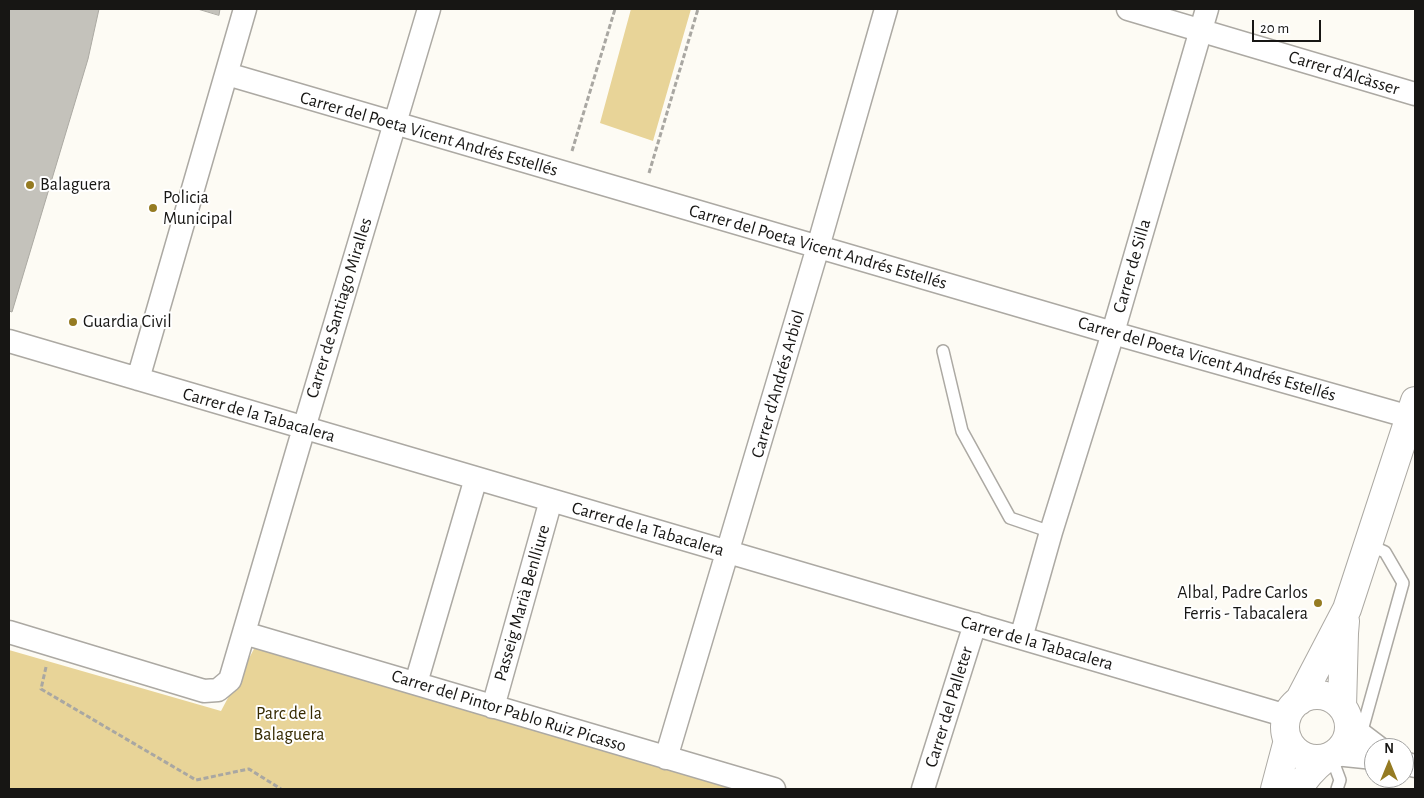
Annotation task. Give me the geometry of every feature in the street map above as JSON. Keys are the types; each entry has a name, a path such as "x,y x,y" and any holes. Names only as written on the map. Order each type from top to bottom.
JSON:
{"street":[{"path":"138,380 245,9"},
{"name":"Carrer de Santiago Miralles","path":"51,644 204,691 218,690 230,680 428,9"},
{"name":"Carrer d'Andrés Arbiol","path":"666,758 818,247 886,9"},
{"name":"Carrer d'Alcàsser","path":"1128,9 1204,19 1415,94"},
{"name":"Carrer de Silla","path":"1021,638 1113,333 1204,19"},
{"name":"Carrer del Poeta Vicent Andrés Estellés","path":"227,74 1113,333 1413,409"},
{"name":"Carrer de la Tabacalera","path":"9,341 975,624 1291,719"},
{"path":"1275,789 1291,719 1347,610 1413,409"},
{"path":"416,683 476,478"},
{"name":"Passeig Marià Benlliure","path":"493,707 551,500"},
{"path":"1299,789 1313,769 1343,746 1348,737 1351,722 1344,634 1347,610"},
{"name":"Carrer del Palleter","path":"923,789 975,624"},
{"path":"9,632 51,644"},
{"name":"Carrer del Pintor Pablo Ruiz Picasso","path":"244,634 774,789"},
{"path":"1364,758 1331,756 1317,759 1307,758 1299,754 1293,747 1291,719 1308,697 1317,695 1327,696 1335,700 1351,722 1368,738"}],"lane":[{"path":"943,351 962,431 1010,518 1052,532"},
{"path":"1351,722 1403,583 1384,552 1369,545"},
{"path":"1331,756 1340,780 1337,789"}],"path":[{"path":"565,173 615,9"},
{"path":"643,196 698,9"},
{"path":"51,644 41,689 196,780 249,770 282,789"}],"green space":[{"path":"631,9 691,9 653,141 600,123"},
{"name":"Parc de la Balaguera","path":"255,647 743,789 9,789 9,650 221,711"}],"building":[{"name":"Balaguera","path":"9,9 99,9 88,59 12,312 9,311"},
{"path":"198,9 220,9 219,15"}],"place":[{"name":"Balaguera","path":"30,185"},
{"name":"Policia Municipal","path":"153,208"},
{"name":"Guardia Civil","path":"73,322"},
{"name":"Albal, Padre Carlos Ferris - Tabacalera","path":"1318,603"}]}
